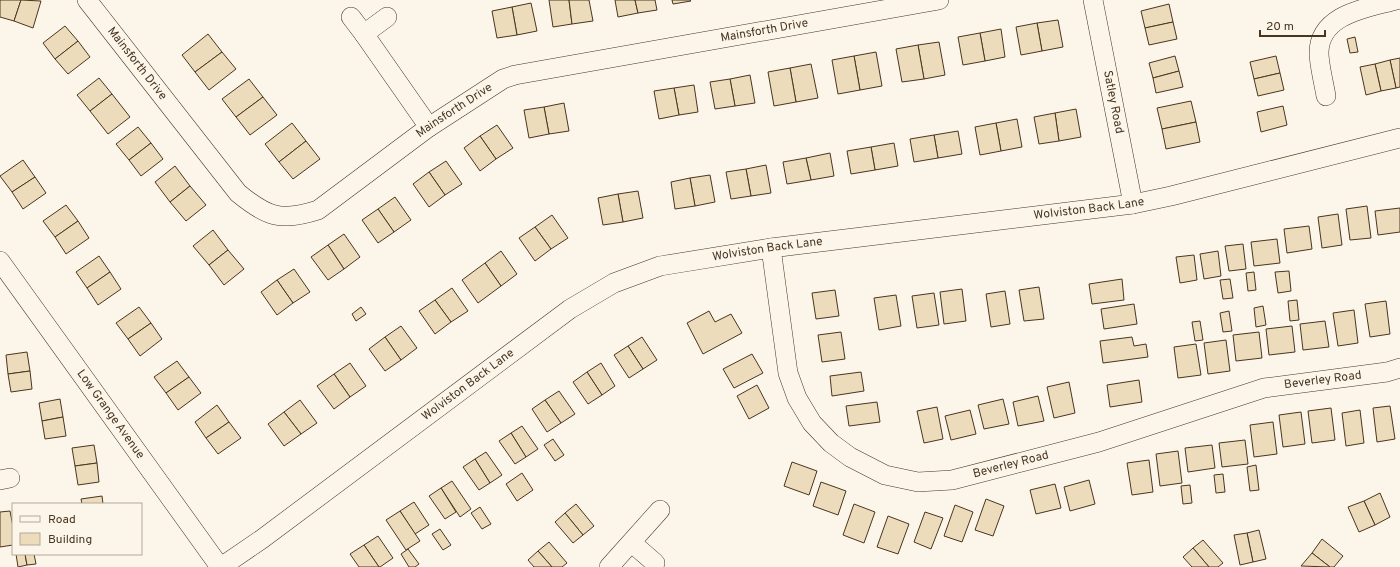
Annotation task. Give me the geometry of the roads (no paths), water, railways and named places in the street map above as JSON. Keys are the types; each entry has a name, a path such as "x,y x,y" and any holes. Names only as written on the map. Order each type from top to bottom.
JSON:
{"street":[{"name":"Mainsforth Drive","path":"86,0 238,192 256,208 276,216 298,216 318,210 429,127 503,79 515,75 939,0"},
{"name":"Satley Road","path":"1093,0 1133,204"},
{"path":"1326,96 1319,53 1322,37 1330,25 1348,13 1396,0"},
{"path":"351,17 429,127"},
{"path":"364,34 387,17"},
{"name":"Wolviston Back Lane","path":"221,567 262,539 570,309 614,283 660,266 771,248 1133,204 1171,196 1400,138"},
{"name":"Beverley Road","path":"771,248 788,373 796,398 812,423 831,443 850,457 885,475 918,482 952,480 1099,442 1264,388 1387,372 1400,368"},
{"name":"Low Grange Avenue","path":"0,261 221,567"},
{"path":"609,567 660,510"},
{"path":"632,543 655,563"}]}
